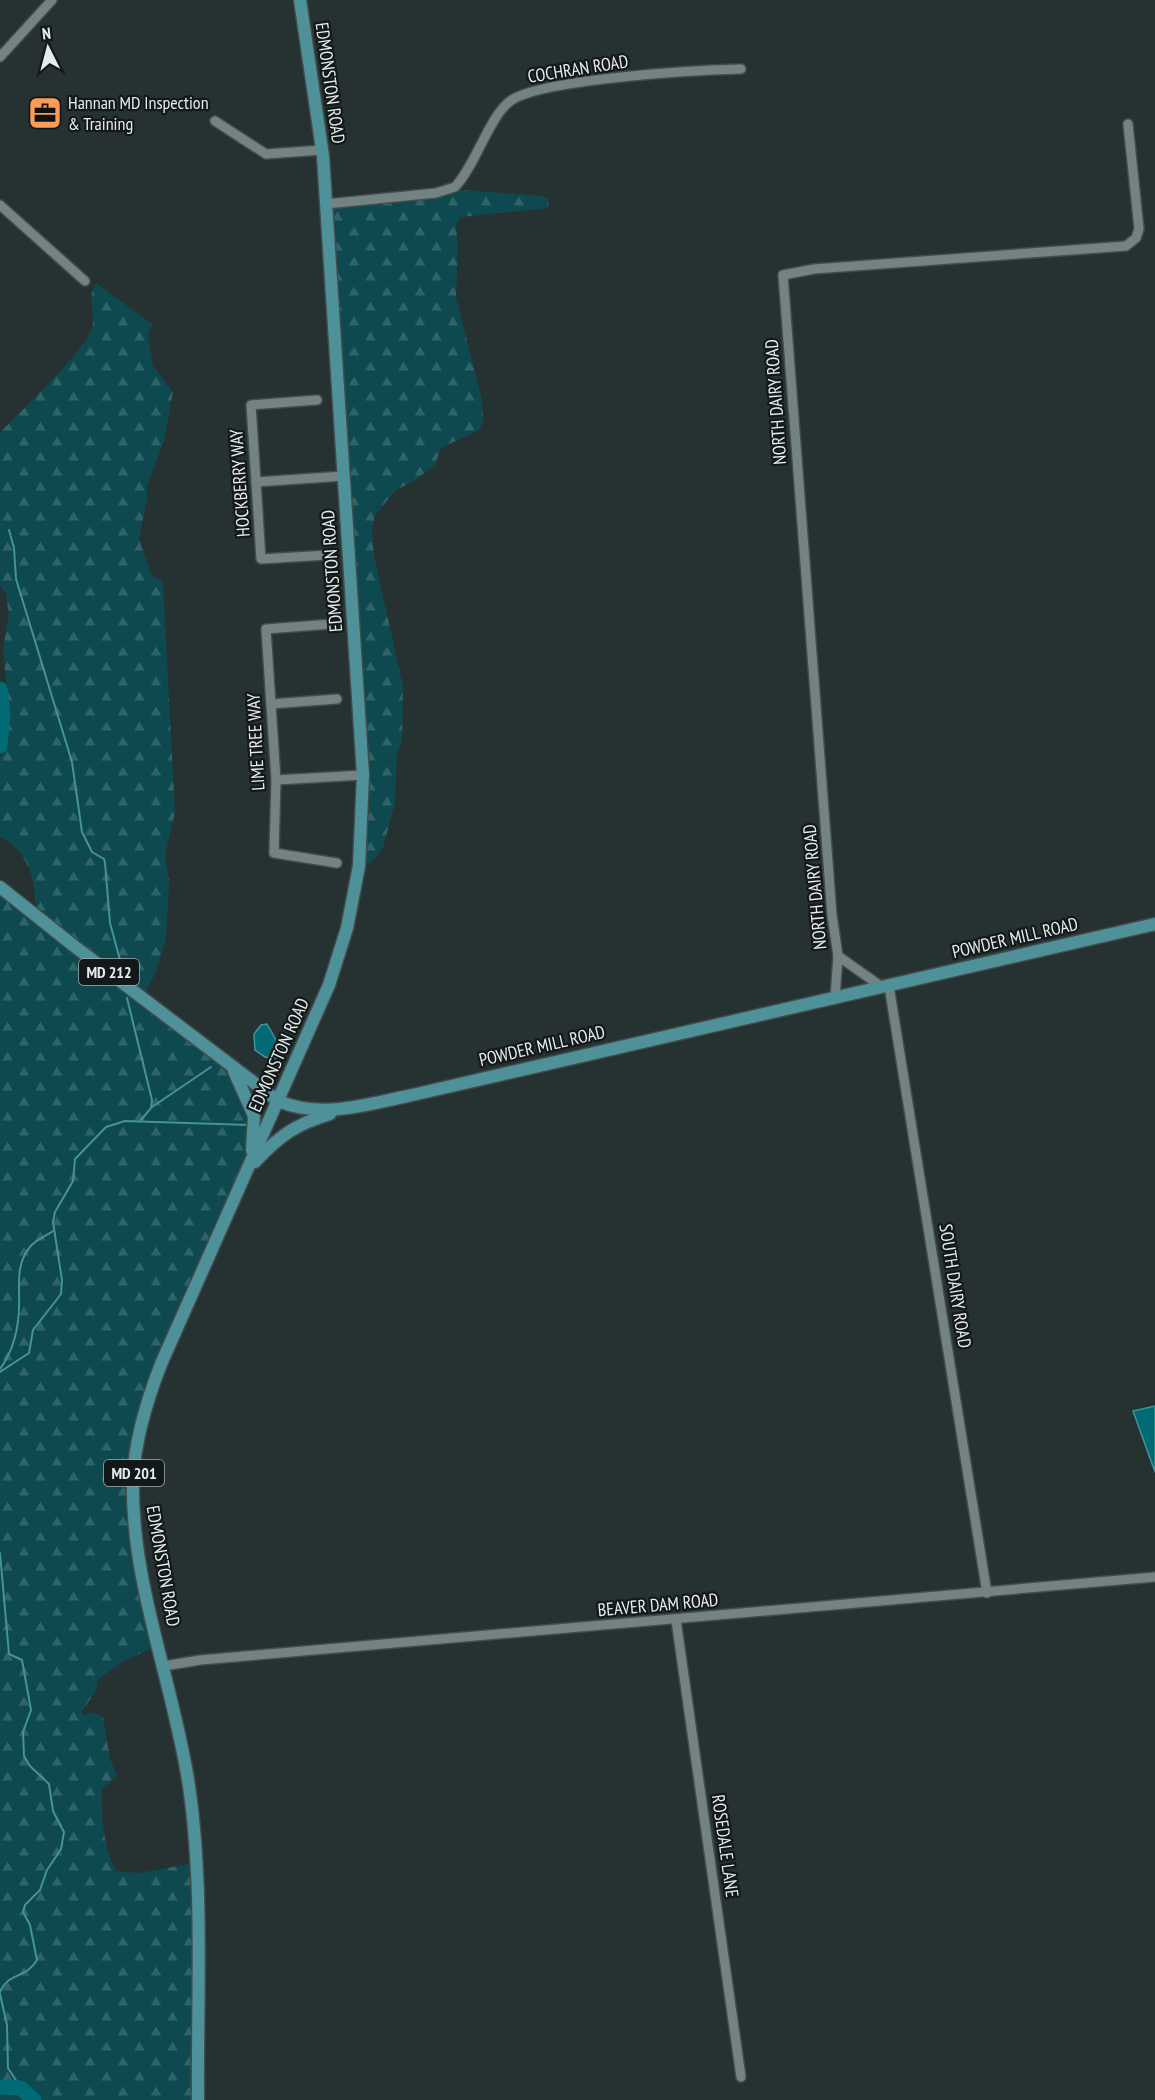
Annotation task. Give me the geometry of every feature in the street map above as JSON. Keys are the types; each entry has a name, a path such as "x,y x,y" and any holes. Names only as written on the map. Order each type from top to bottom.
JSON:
{"main road":[{"name":"EDMONSTON ROAD","path":"198,2100 195,1832 180,1735 138,1543 133,1492 137,1445 149,1398 161,1364 329,985 347,928 359,866 363,775 326,204 322,150 300,0"},
{"name":"POWDER MILL ROAD","path":"0,886 278,1101 306,1110 343,1109 1155,924"},
{"path":"232,1067 251,1104 254,1116 250,1167"},
{"path":"250,1167 282,1135 297,1125 343,1109"}],"street":[{"path":"0,57 52,0"},
{"name":"COCHRAN ROAD","path":"326,204 436,193 455,187 504,107 525,94 662,72 741,69"},
{"path":"215,121 266,154 322,150"},
{"name":"NORTH DAIRY ROAD","path":"835,998 838,956 832,915 783,275 814,269 1040,255 1126,246 1136,238 1139,229 1128,124"},
{"path":"0,204 85,281"},
{"name":"HOCKBERRY WAY","path":"316,400 251,405 261,559 328,555"},
{"path":"256,482 344,476"},
{"name":"LIME TREE WAY","path":"332,624 266,629 276,780 274,853 337,863"},
{"path":"271,704 337,699"},
{"path":"276,780 363,775"},
{"path":"838,956 886,986"},
{"name":"SOUTH DAIRY ROAD","path":"886,986 987,1593"},
{"name":"BEAVER DAM ROAD","path":"164,1666 200,1660 1155,1577"},
{"name":"ROSEDALE LANE","path":"676,1620 741,2077"}],"green space":[{"path":"450,189 543,196 549,200 548,208 461,217 456,224 458,249 456,297 482,400 483,422 479,430 441,448 435,465 414,481 396,490 375,515 372,530 374,556 403,686 402,742 397,755 395,802 383,848 374,860 358,870 363,825 326,204"},
{"path":"96,283 152,324 148,337 153,366 173,392 164,441 147,486 147,499 139,539 152,576 163,582 175,813 165,855 169,881 166,939 155,974 142,998 232,1067 251,1104 250,1167 149,1398 133,1492 159,1645 124,1661 97,1680 97,1689 82,1711 83,1716 93,1712 103,1717 110,1759 117,1776 102,1789 106,1841 116,1871 139,1873 195,1863 198,2100 0,2100 0,887 35,914 35,891 25,860 10,843 0,837 0,759 8,733 9,708 3,649 9,615 6,593 0,585 0,433 65,366 87,338 92,328 91,300"}],"shaded area":[{"path":"267,1024 279,1045 287,1046 277,1059 265,1057 255,1050 254,1034 261,1025"},
{"path":"1155,1406 1155,1472 1133,1411"}],"waterway":[{"path":"9,530 14,548 16,579 72,762 82,832 92,852 104,859 110,923 123,971"},
{"path":"0,689 3,713 0,746"},
{"path":"127,998 152,1100 151,1108 141,1120"},
{"path":"152,1107 211,1067"},
{"path":"0,1372 29,1353 33,1330 61,1294 62,1280 53,1222 55,1212 73,1181 75,1159 106,1127 125,1121 249,1125"},
{"path":"0,1369 12,1347 16,1331 22,1261 32,1245 53,1231"},
{"path":"0,1553 9,1654 22,1660 31,1710 23,1732 24,1756 30,1766 49,1784 53,1811 64,1832 61,1849 47,1870 40,1890 25,1905 23,1912 30,1925 37,1960 27,1970 8,1981 0,1992"},
{"path":"0,1994 7,2025 8,2068 21,2088"},
{"path":"0,2087 21,2088 34,2100"}],"place":[{"name":"Hannan MD Inspection & Training","path":"45,113"}]}
